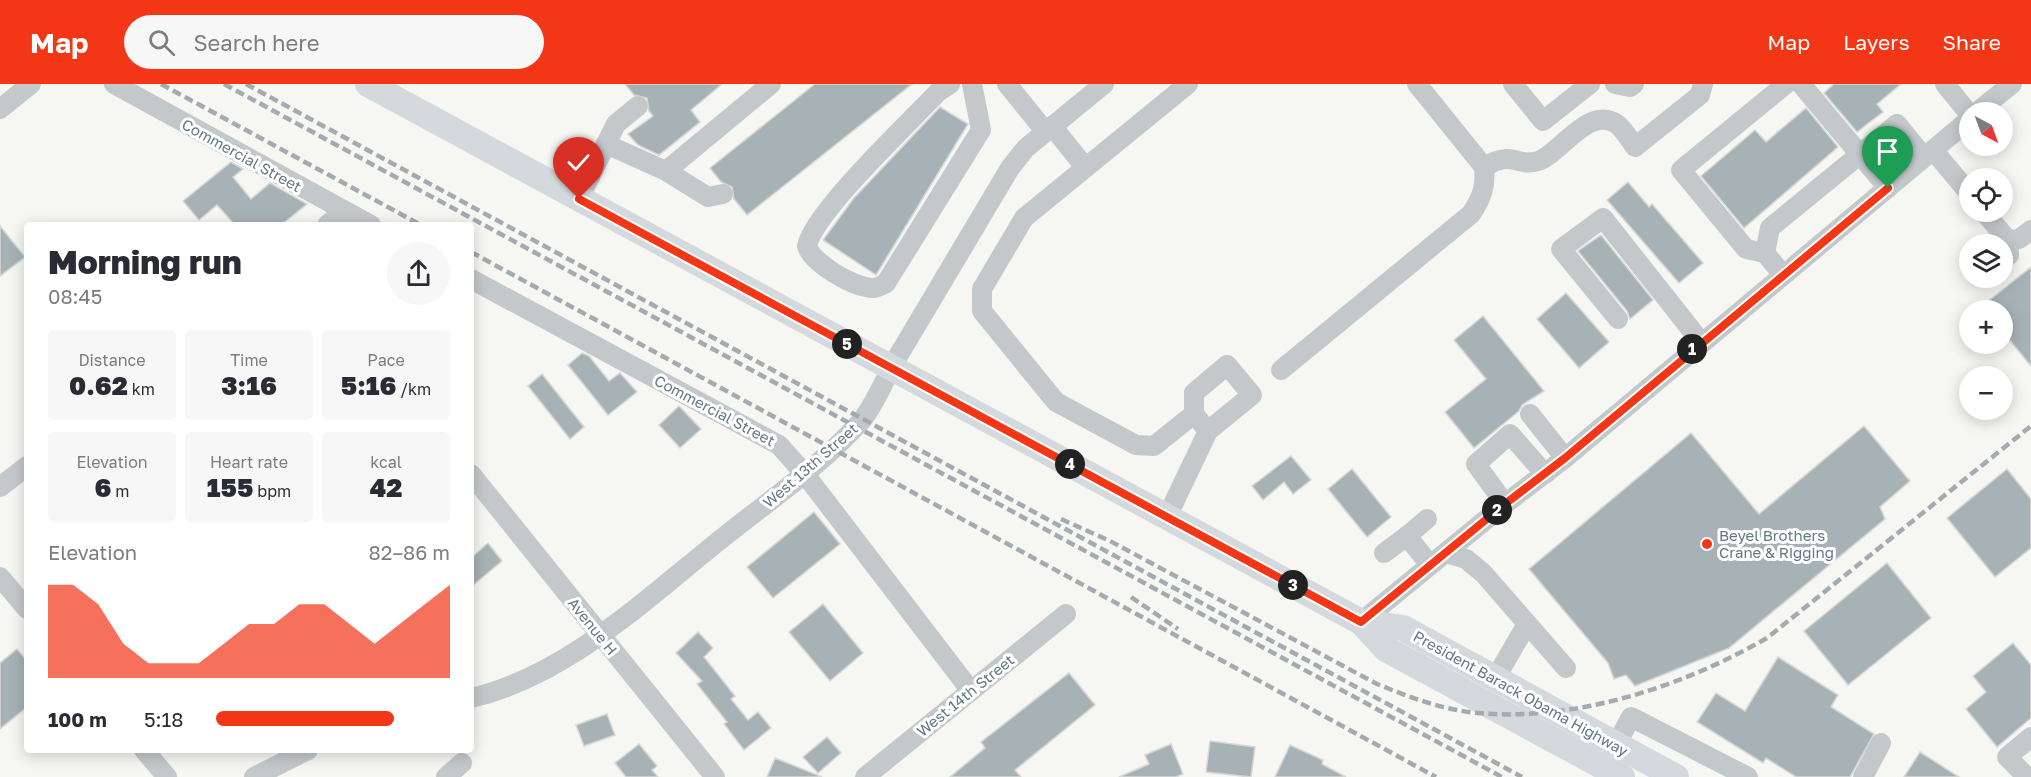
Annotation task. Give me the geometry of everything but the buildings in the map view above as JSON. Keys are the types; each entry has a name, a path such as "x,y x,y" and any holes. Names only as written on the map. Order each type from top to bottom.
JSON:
{"main road":[{"name":"President Barack Obama Highway","path":"368,84 1361,622 1386,649 1622,777"},
{"name":"President Barack Obama Highway","path":"1361,622 1403,628 1676,777"}],"street":[{"path":"0,110 31,84"},
{"name":"Commercial Street","path":"114,84 365,222"},
{"path":"666,171 771,84"},
{"path":"950,84 931,99 835,201 815,226 807,246 815,261 857,285 874,288 886,283 981,130 972,84"},
{"path":"1007,84 1085,167"},
{"name":"West 13th Street","path":"474,697 501,691 555,666 600,634 804,473 863,419 1010,168 1026,148 1104,84"},
{"path":"1188,84 1024,218 982,289 981,311 1056,402 1136,445 1154,446 1194,414"},
{"path":"1281,370 1471,214 1481,200 1486,183 1484,167 1417,84"},
{"path":"1513,84 1543,121 1590,84"},
{"path":"1615,84 1630,87 1634,84"},
{"path":"1484,167 1507,157 1528,163 1540,161 1583,126 1595,122 1606,121 1617,124 1635,147 1700,95 1703,84"},
{"path":"1783,274 1765,252 1746,249 1681,170 1786,84"},
{"path":"1801,84 1888,188"},
{"path":"1945,84 1959,102"},
{"path":"1990,102 2012,84"},
{"path":"579,199 616,124 638,106"},
{"path":"1765,252 1770,228 1897,124 1959,183"},
{"path":"1361,622 1565,458 1959,127"},
{"path":"606,144 666,171 708,197 723,194"},
{"path":"331,222 344,211"},
{"path":"1618,319 1561,249 1603,218 1701,342"},
{"path":"1993,222 2003,234"},
{"path":"2013,240 2019,239 2031,230"},
{"name":"Commercial Street","path":"474,281 779,445 804,473 971,691"},
{"path":"1167,517 1208,431 1252,395 1227,365 1194,393 1194,414 1208,431"},
{"path":"1530,414 1565,458"},
{"path":"1505,504 1476,464 1510,434 1545,474"},
{"path":"0,487 24,468"},
{"name":"Avenue H","path":"474,478 715,777"},
{"path":"1384,553 1426,519"},
{"path":"1407,536 1430,565"},
{"path":"1446,553 1466,559 1483,573 1566,668"},
{"path":"0,577 24,605"},
{"name":"West 14th Street","path":"865,777 1066,614"},
{"path":"1495,679 1527,624"},
{"path":"1616,745 1631,717 1748,777"},
{"path":"2027,777 2007,757 2031,736"},
{"path":"1863,777 1881,743"},
{"path":"146,753 166,777"},
{"path":"254,777 302,753"},
{"path":"446,777 462,763"}],"railway":[{"path":"161,84 415,222"},
{"path":"224,84 1502,777"},
{"path":"246,84 1522,777"},
{"path":"474,254 1436,777"},
{"path":"1061,519 1110,541 1389,689 1426,702 1478,713 1552,712 1628,697 1665,685 1735,655 1767,638 2031,426"},
{"path":"1131,597 1178,629"}],"place":[{"name":"Beyel Brothers Crane & Rigging","path":"1707,544"}],"route":[{"path":"579,199 1361,622 1565,458 1888,188"}]}
